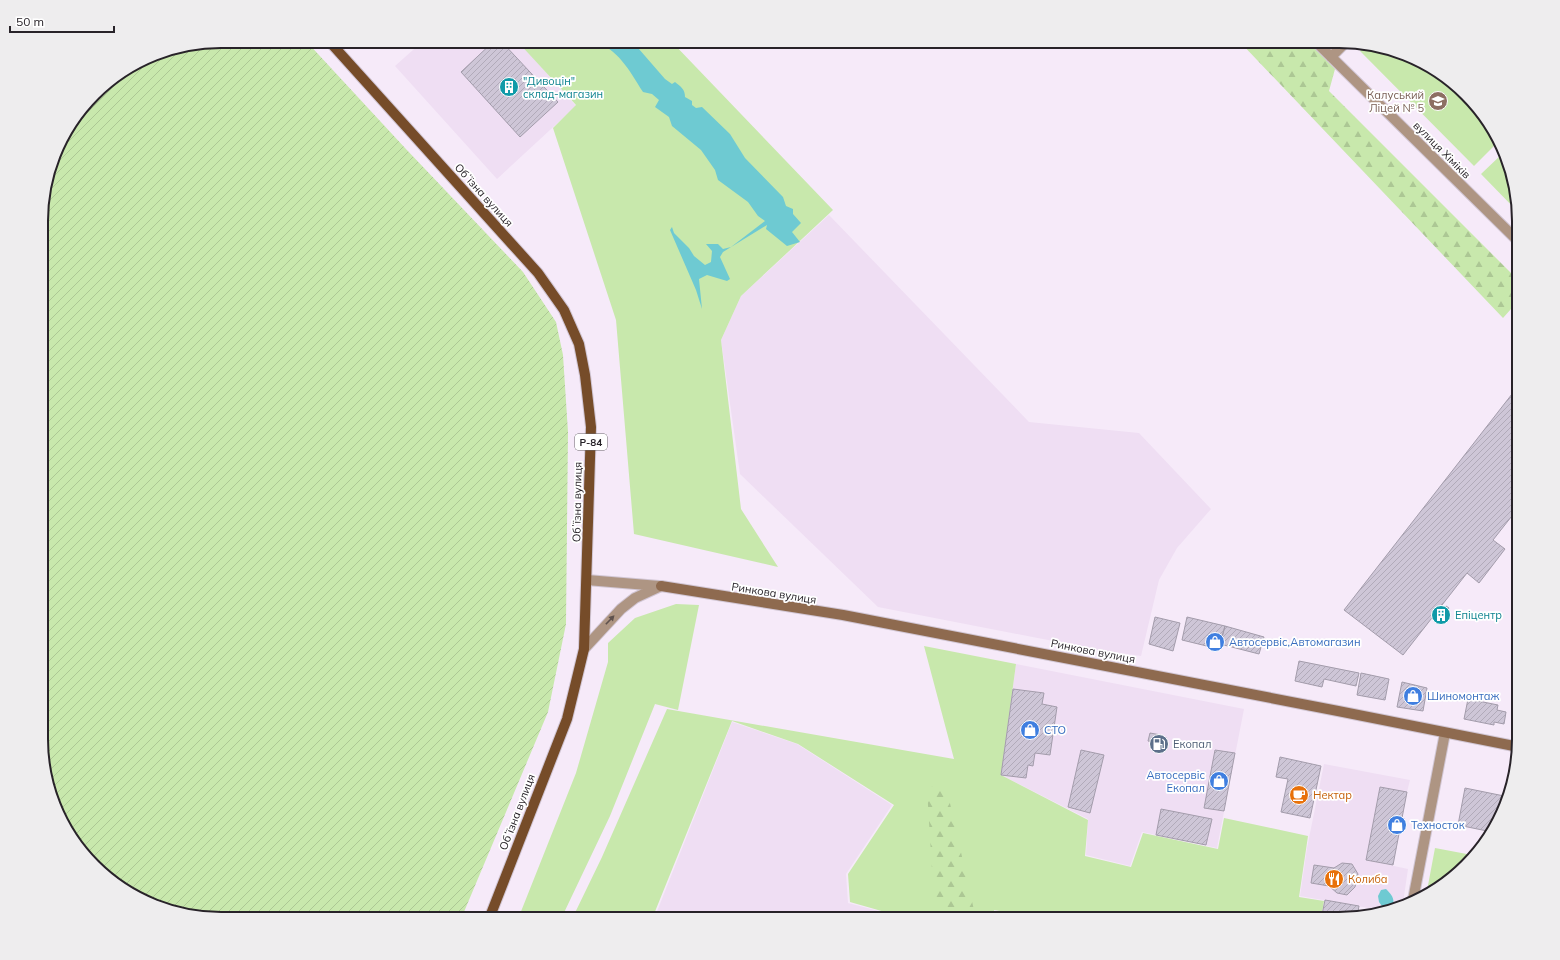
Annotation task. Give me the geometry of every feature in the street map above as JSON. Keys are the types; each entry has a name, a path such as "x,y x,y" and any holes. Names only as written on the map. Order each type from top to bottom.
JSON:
{"main road":[{"name":"Обʼїзна вулиця","path":"335,48 538,273 564,310 579,344 585,375 591,427 584,649 567,719 492,912"},
{"name":"Ринкова вулиця","path":"661,586 843,615 1512,746"}],"street":[{"name":"вулиця Хіміків","path":"1321,48 1512,235"},
{"path":"1331,57 1340,48"},
{"name":"Ринкова вулиця","path":"587,580 661,586"},
{"path":"584,649 621,609 635,598 661,586"},
{"path":"1414,895 1445,733"}],"shaded area":[{"path":"415,48 524,48 576,106 497,179 395,66"},
{"path":"829,215 1029,422 1139,433 1211,509 1177,548 1159,580 1141,656 1099,650 878,607 740,474 721,340 741,296"},
{"path":"1016,664 1244,709 1217,848 1142,832 1130,866 1086,855 1088,819 1001,775"},
{"path":"732,722 797,744 892,805 846,874 848,903 883,912 657,912"},
{"path":"1324,764 1410,780 1407,792 1380,787 1366,860 1408,869 1404,900 1374,909 1300,896 1307,848"}],"green space":[{"path":"312,48 523,272 556,322 563,355 568,432 566,624 548,712 464,912 209,912 187,909 155,899 125,883 107,869 91,853 71,826 57,795 51,773 48,751 48,209 51,187 57,165 71,134 91,107 107,91 134,71 165,57 198,49"},
{"path":"523,48 678,48 833,210 741,296 721,340 741,509 778,567 634,534 616,320 553,128 576,105"},
{"path":"1246,48 1315,48 1335,69 1329,91 1512,274 1512,308 1503,318"},
{"name":"Калуський Ліцей № 5","path":"1362,49 1395,57 1426,71 1435,77 1453,91 1469,107 1483,125 1495,145 1474,166 1360,51"},
{"path":"1500,156 1509,187 1512,205 1481,174"},
{"path":"676,604 699,605 678,710 655,704 610,816 564,912 521,912 576,773 608,662 608,643 635,618"},
{"path":"924,646 1016,664 1001,775 1088,820 1085,856 1131,867 1143,833 1218,849 1224,818 1308,836 1299,897 1324,901 1322,912 1006,912 994,910 994,912 885,912 850,902 848,874 894,805 798,744 732,721 655,912 575,912 602,857 667,709 954,759"},
{"path":"945,781 974,912 935,912 927,789"},
{"path":"1435,848 1468,854 1453,869 1428,888"}],"water":[{"path":"607,48 638,48 665,79 672,84 675,82 682,88 685,97 692,101 692,105 696,108 702,107 730,134 745,158 783,197 786,206 793,209 793,214 801,223 792,232 800,242 787,246 766,229 767,225 723,252 720,257 730,279 727,281 707,275 699,279 702,309 696,290 670,230 672,227 674,233 689,248 694,256 705,265 711,262 712,251 706,244 718,244 723,249 731,247 765,221 758,216 748,202 718,180 715,170 701,150 672,126 669,117 655,107 659,100 652,94 643,92 628,68 616,54"},
{"path":"1386,889 1392,896 1393,904 1382,906 1379,902 1378,896 1381,890"}],"building":[{"name":"\"Дивоцін\" склад-магазин","path":"487,48 508,48 558,102 520,137 461,72"},
{"name":"Епіцентр","path":"1512,394 1512,516 1493,540 1505,549 1479,583 1467,573 1403,655 1344,610"},
{"name":"Епіцентр","path":"1446,606 1449,608 1437,624 1434,621"},
{"path":"1155,617 1180,623 1173,651 1149,644"},
{"path":"1187,617 1225,626 1219,649 1182,640"},
{"path":"1225,626 1264,637 1259,654 1220,644"},
{"path":"1299,661 1359,673 1356,686 1324,679 1322,687 1295,681"},
{"path":"1361,673 1389,679 1385,700 1357,695"},
{"name":"Шиномонтаж","path":"1402,682 1427,688 1423,711 1397,707"},
{"name":"СТО","path":"1013,689 1044,693 1042,704 1057,707 1050,755 1035,753 1033,766 1028,765 1026,778 1001,775"},
{"path":"1468,699 1498,705 1497,710 1506,712 1504,724 1494,722 1494,725 1464,719"},
{"path":"1150,733 1161,735 1158,744 1148,741"},
{"path":"1081,750 1104,755 1090,813 1068,807"},
{"name":"Автосервіс Екопал","path":"1215,750 1235,753 1224,811 1204,808"},
{"path":"1280,757 1321,766 1310,818 1281,812 1288,779 1276,777"},
{"path":"1380,787 1407,792 1393,865 1366,860"},
{"path":"1465,788 1503,796 1486,831 1458,825"},
{"path":"1161,809 1212,819 1206,845 1156,835"},
{"name":"Колиба","path":"1342,863 1352,864 1358,874 1355,887 1347,895 1337,893 1329,886 1311,883 1314,865 1334,868"},
{"path":"1325,900 1359,906 1358,911 1323,912"}],"place":[{"name":"\"Дивоцін\" склад-магазин","path":"509,87"},
{"name":"Калуський Ліцей № 5","path":"1438,101"},
{"name":"Епіцентр","path":"1441,615"},
{"name":"Автосервіс,Автомагазин","path":"1215,642"},
{"name":"Шиномонтаж","path":"1413,696"},
{"name":"СТО","path":"1030,730"},
{"name":"Екопал","path":"1159,744"},
{"name":"Автосервіс Екопал","path":"1219,781"},
{"name":"Нектар","path":"1299,795"},
{"name":"Техносток","path":"1397,825"},
{"name":"Колиба","path":"1334,879"}]}
